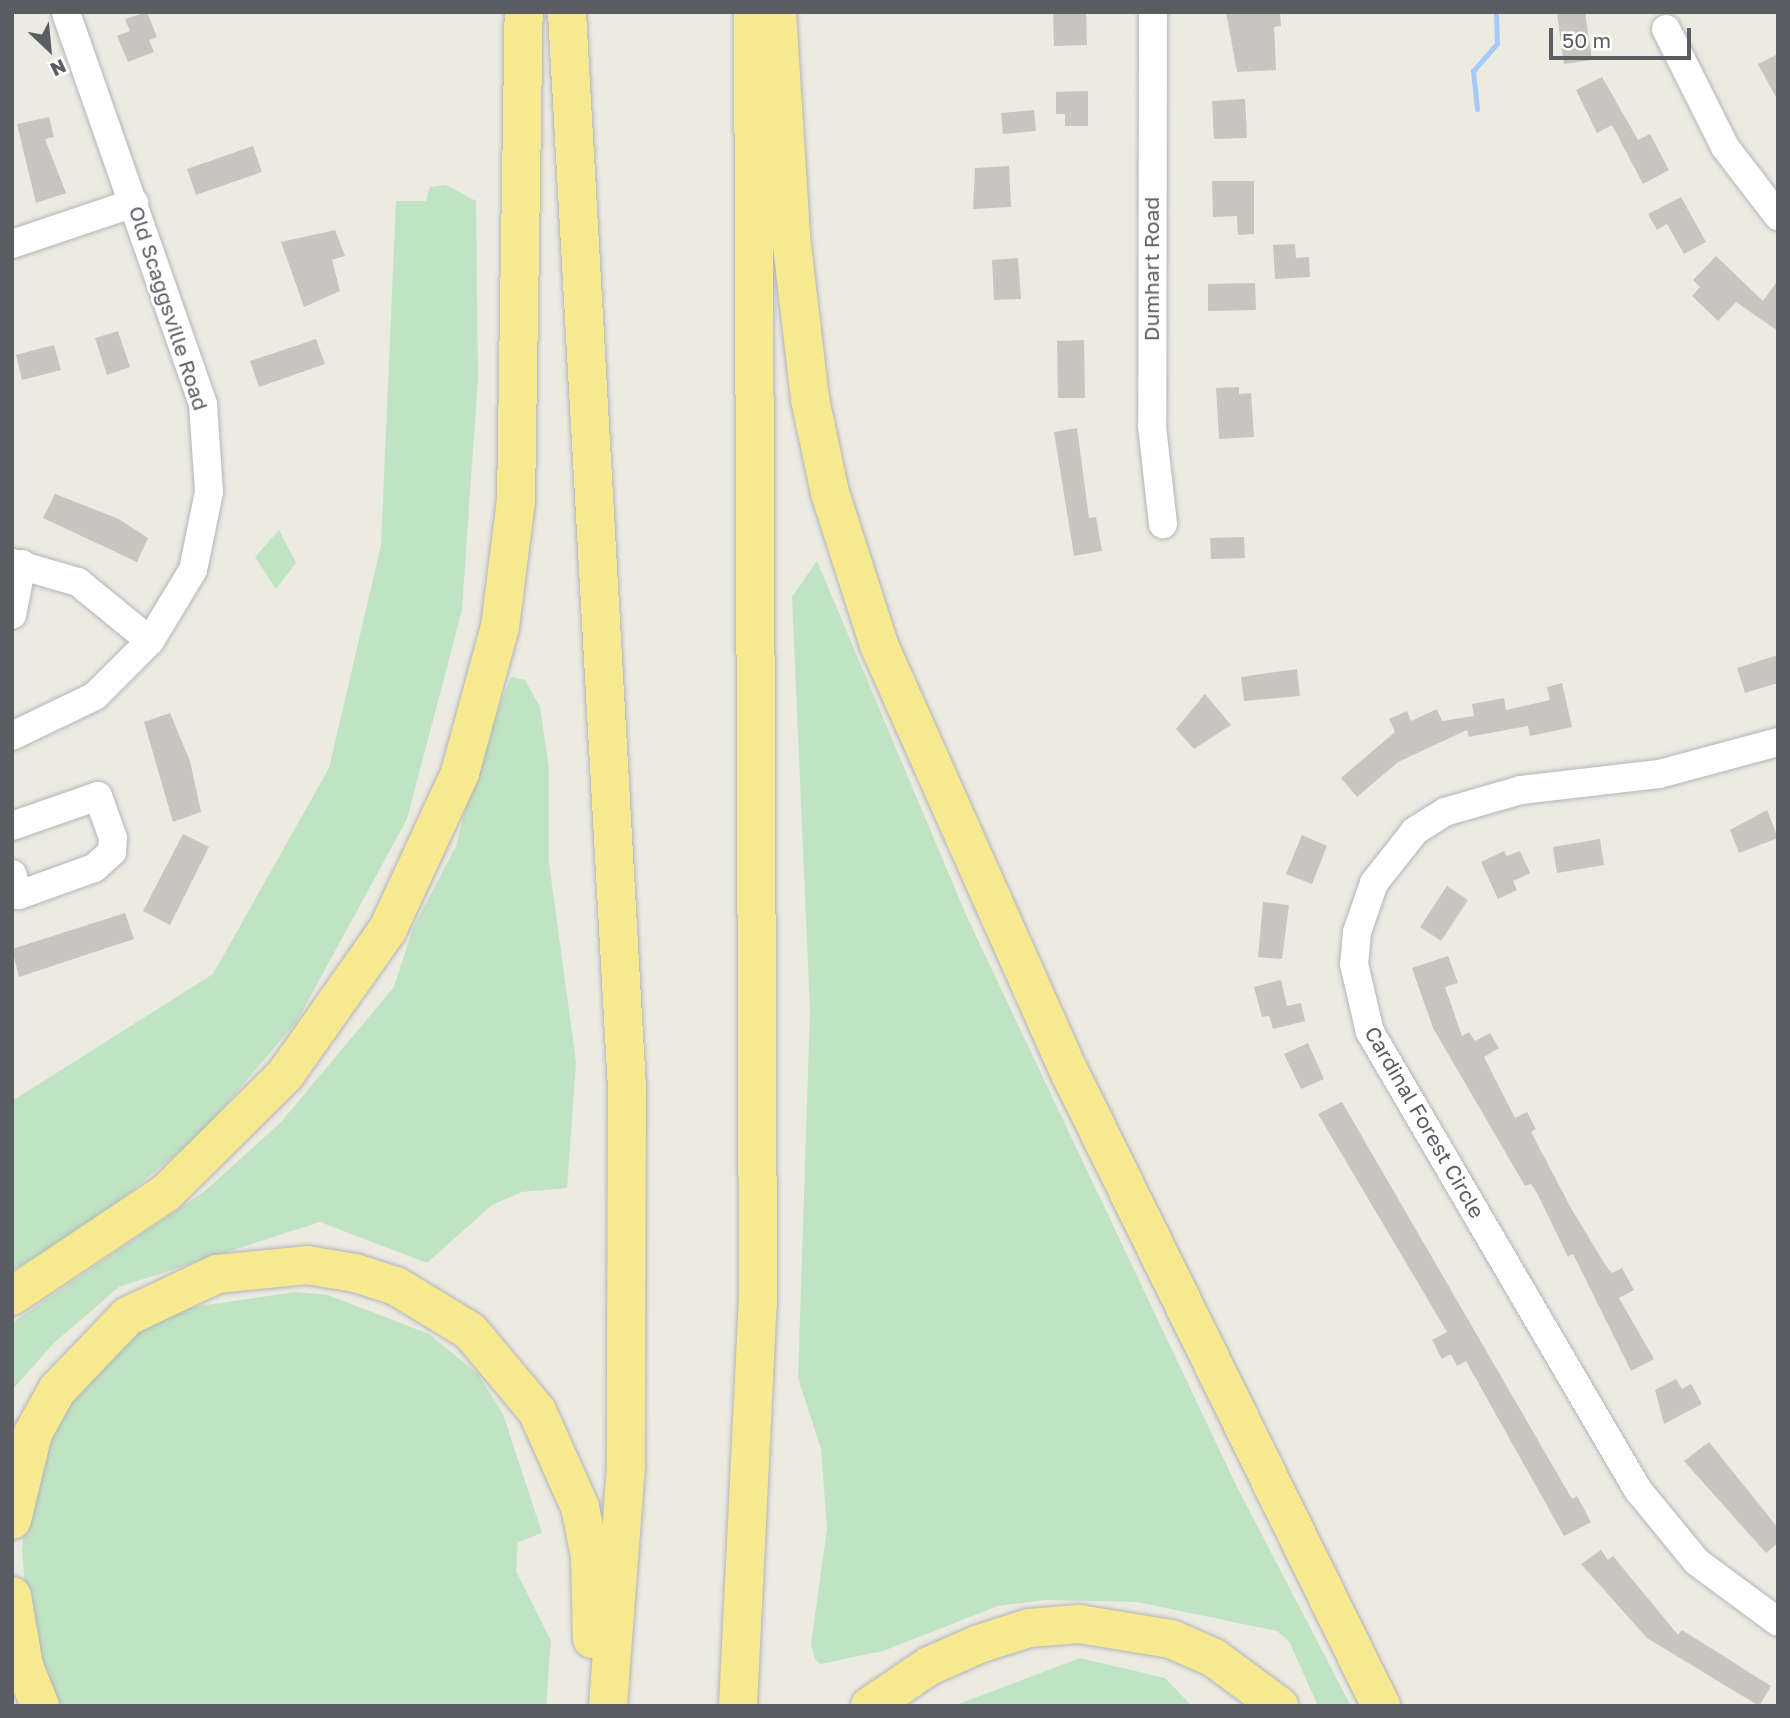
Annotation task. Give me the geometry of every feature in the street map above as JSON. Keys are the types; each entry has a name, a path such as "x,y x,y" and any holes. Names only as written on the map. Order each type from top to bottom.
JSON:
{"highway":[{"path":"12,1296 166,1193 285,1075 388,929 460,773 500,627 516,501 524,12"},
{"path":"567,12 627,1103 626,1466 608,1706"},
{"path":"738,1706 758,1303 753,12"},
{"path":"777,12 810,399 830,494 879,645 1076,1085 1381,1706"},
{"path":"12,1520 33,1433 57,1390 128,1316 173,1290 263,1266 307,1265 365,1276 396,1286 470,1331 537,1411 565,1463 590,1556 592,1706"},
{"path":"12,1595 24,1666 40,1706"},
{"path":"870,1706 929,1666 979,1644 1029,1628 1079,1624 1171,1639 1214,1658 1279,1706"}],"street":[{"name":"Old Scaggsville Road","path":"12,736 95,696 150,641 193,570 204,533 210,454 187,351 66,12"},
{"name":"Dumhart Road","path":"1153,12 1152,426 1163,524"},
{"path":"1666,29 1725,147 1778,216"},
{"path":"12,244 134,203"},
{"path":"12,615 17,564 78,582 150,641"},
{"name":"Cardinal Forest Circle","path":"1778,743 1659,774 1521,790 1445,812 1415,831 1374,883 1357,932 1354,964 1370,1032 1639,1490 1697,1562 1778,1622"},
{"path":"12,826 98,796 113,838 112,852 94,868 19,895 12,874"}],"green space":[{"path":"446,185 476,201 478,377 462,610 407,819 297,1021 202,1133 75,1237 12,1270 12,1101 213,974 329,768 381,545 396,201 426,201 430,187"},
{"path":"279,530 296,563 276,589 255,557"},
{"path":"817,561 967,917 1237,1487 1351,1706 1318,1706 1289,1641 1277,1631 1137,1602 1044,1600 998,1606 883,1651 820,1664 815,1659 811,1644 827,1529 821,1449 798,1378 810,1011 792,597"},
{"path":"511,677 525,680 540,707 549,769 549,862 576,1062 567,1188 522,1192 492,1205 427,1263 320,1222 119,1287 54,1343 12,1390 12,1323 205,1191 281,1122 394,987 413,928 456,846 476,767"},
{"path":"296,1292 328,1295 429,1334 478,1374 503,1414 542,1533 518,1542 516,1571 551,1641 546,1706 53,1706 27,1611 22,1550 27,1502 72,1390 128,1338 186,1308"},
{"path":"1080,1658 1165,1678 1192,1706 953,1706"}],"building":[{"path":"147,12 157,37 149,40 154,52 128,62 117,36 130,31 125,19"},
{"path":"1053,12 1086,12 1087,45 1054,46"},
{"path":"1226,12 1280,12 1281,26 1274,27 1276,70 1237,72"},
{"path":"1585,12 1592,60 1564,64 1557,14"},
{"path":"1778,54 1778,101 1758,64"},
{"path":"1602,77 1638,140 1650,134 1669,170 1643,184 1612,125 1597,133 1576,90"},
{"path":"1088,91 1088,126 1065,126 1065,114 1056,114 1056,92"},
{"path":"1245,99 1247,138 1214,139 1212,101"},
{"path":"1034,110 1036,131 1003,134 1001,113"},
{"path":"49,117 54,137 45,139 66,193 36,203 17,124"},
{"path":"253,146 262,172 196,195 187,169"},
{"path":"1009,166 1011,207 973,209 975,168"},
{"path":"1212,181 1254,181 1254,234 1238,235 1237,216 1213,217"},
{"path":"1681,197 1706,242 1684,254 1667,224 1657,230 1648,214"},
{"path":"335,230 345,256 332,260 340,291 304,307 281,242"},
{"path":"1295,244 1296,258 1309,257 1310,277 1275,279 1273,245"},
{"path":"1716,256 1763,301 1778,280 1778,331 1736,302 1718,321 1692,296 1700,287 1693,280"},
{"path":"1018,258 1021,299 994,300 992,260"},
{"path":"1255,283 1256,310 1208,311 1208,284"},
{"path":"118,331 130,367 107,375 95,338"},
{"path":"316,339 325,364 259,387 250,361"},
{"path":"1084,340 1085,398 1058,398 1057,341"},
{"path":"54,345 61,370 22,380 16,355"},
{"path":"1239,387 1239,394 1251,393 1254,437 1219,439 1216,388"},
{"path":"1077,428 1089,518 1096,517 1102,551 1074,556 1054,432"},
{"path":"55,494 119,519 148,538 137,562 43,518"},
{"path":"1244,537 1245,558 1211,559 1210,538"},
{"path":"1778,655 1778,683 1745,693 1737,668"},
{"path":"1297,669 1300,696 1244,701 1241,677"},
{"path":"1562,683 1572,727 1530,736 1528,726 1469,737 1467,730 1398,762 1357,797 1341,778 1395,732 1389,719 1407,711 1411,721 1437,709 1442,721 1474,716 1472,704 1504,698 1506,710 1550,700 1547,687"},
{"path":"1205,694 1231,725 1194,749 1176,729"},
{"path":"170,713 190,761 201,812 173,822 144,722"},
{"path":"1767,810 1778,838 1739,853 1730,830"},
{"path":"183,834 209,847 170,925 143,911"},
{"path":"1302,835 1327,846 1312,884 1286,874"},
{"path":"1600,839 1604,865 1557,873 1553,847"},
{"path":"1504,851 1507,856 1520,851 1530,873 1513,881 1517,890 1498,899 1481,862"},
{"path":"1447,886 1468,900 1441,941 1420,927"},
{"path":"1263,902 1289,905 1282,959 1258,957"},
{"path":"125,913 134,939 19,977 12,949"},
{"path":"1448,956 1458,983 1445,987 1462,1036 1469,1032 1475,1041 1490,1033 1499,1048 1484,1057 1515,1118 1527,1112 1536,1129 1531,1132 1571,1208 1606,1266 1612,1273 1622,1268 1634,1290 1619,1298 1654,1359 1631,1371 1573,1254 1568,1257 1538,1195 1531,1184 1525,1186 1433,1028 1412,968"},
{"path":"1281,980 1287,1006 1301,1003 1305,1021 1273,1029 1269,1016 1262,1017 1254,987"},
{"path":"1308,1043 1324,1079 1301,1089 1284,1054"},
{"path":"1342,1102 1572,1499 1577,1496 1591,1522 1564,1536 1466,1361 1457,1366 1451,1354 1442,1359 1432,1340 1447,1332 1318,1114"},
{"path":"1676,1379 1682,1389 1691,1384 1702,1404 1664,1424 1655,1390"},
{"path":"1709,1442 1778,1528 1778,1543 1766,1553 1684,1461"},
{"path":"1601,1550 1608,1560 1613,1556 1678,1635 1682,1630 1771,1686 1759,1706 1647,1638 1581,1564"}],"waterway":[{"path":"1477,109 1473,71 1497,43 1496,12"}]}
